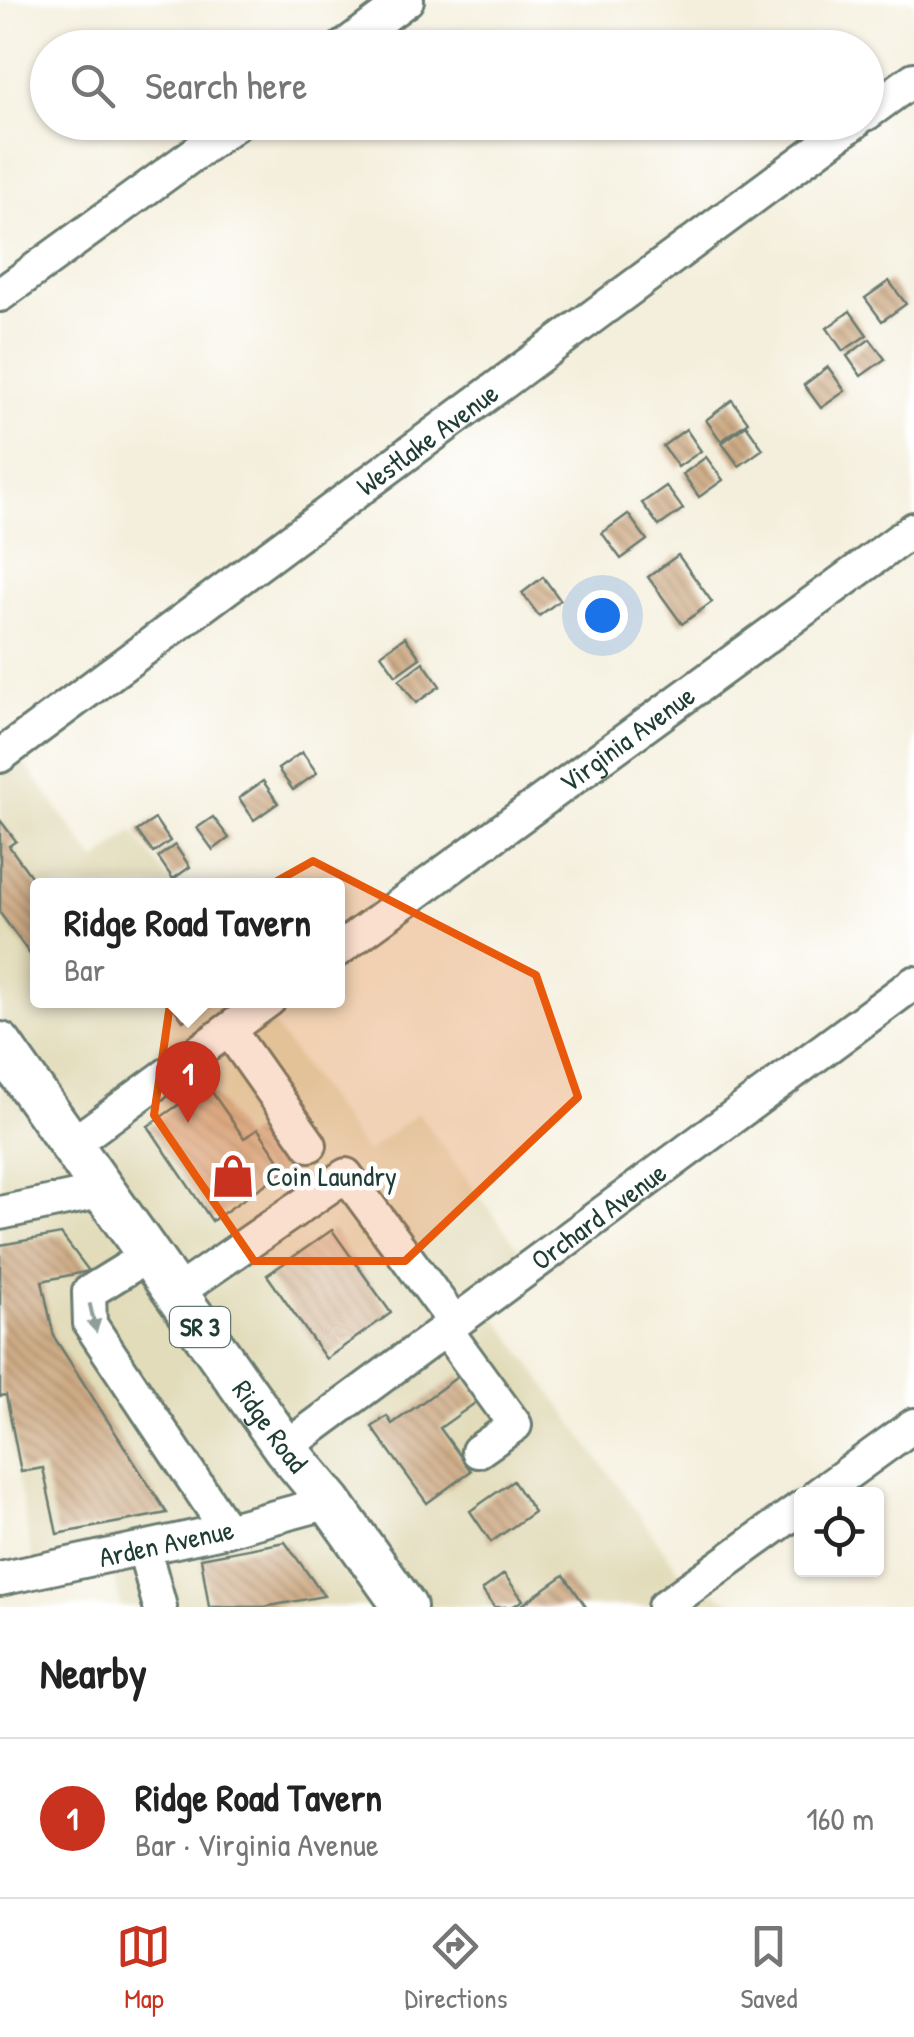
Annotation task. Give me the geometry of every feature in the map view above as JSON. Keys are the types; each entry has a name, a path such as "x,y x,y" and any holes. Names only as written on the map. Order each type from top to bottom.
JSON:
{"main road":[{"name":"Ridge Road","path":"0,1044 285,1448 330,1502 405,1607"}],"street":[{"path":"366,30 407,0"},
{"path":"884,101 914,79"},
{"path":"0,295 213,140"},
{"name":"Westlake Avenue","path":"0,756 831,140"},
{"name":"Virginia Avenue","path":"345,945 914,528"},
{"name":"Orchard Avenue","path":"285,1448 914,983"},
{"path":"71,1145 258,1008"},
{"path":"229,1030 310,1146"},
{"path":"176,1293 346,1175 515,1425 478,1450"},
{"path":"0,1213 104,1191"},
{"path":"149,1255 89,1292 90,1324 226,1530"},
{"path":"829,1487 914,1426"},
{"name":"Arden Avenue","path":"0,1579 226,1530 330,1502"},
{"path":"664,1607 794,1513"},
{"path":"144,1549 160,1607"}],"highlighted area":[{"path":"313,861 536,975 578,1097 405,1261 254,1261 154,1115 180,935"}],"shaded area":[{"path":"0,730 96,861 133,831 168,878 30,878 30,1008 261,1008 366,1152 418,1113 525,1257 479,1293 682,1575 730,1601 734,1607 121,1607 108,1543 33,1561 0,1398"}],"building":[{"path":"889,281 906,304 882,321 865,298"},
{"path":"850,311 867,335 843,351 827,328"},
{"path":"870,339 885,359 861,376 847,356"},
{"path":"828,367 845,391 821,408 804,385"},
{"path":"732,400 748,422 721,441 706,420"},
{"path":"746,425 763,449 739,466 722,443"},
{"path":"686,429 701,451 678,467 663,446"},
{"path":"706,457 723,480 699,497 683,474"},
{"path":"666,486 683,509 659,526 642,503"},
{"path":"628,514 647,540 621,559 602,533"},
{"path":"678,555 712,602 682,624 648,577"},
{"path":"543,577 560,600 539,616 522,593"},
{"path":"405,637 420,658 396,675 381,654"},
{"path":"423,662 440,686 416,703 399,680"},
{"path":"302,752 317,773 293,790 278,769"},
{"path":"263,781 278,803 254,820 239,798"},
{"path":"213,817 229,838 213,850 197,828"},
{"path":"155,819 170,841 153,853 137,831"},
{"path":"0,820 16,841 9,846 32,878 30,954 0,913"},
{"path":"175,845 190,867 172,878 158,857"},
{"path":"174,1008 201,1008 183,1021"},
{"path":"207,1085 244,1138 258,1129 286,1170 212,1221 148,1126"},
{"path":"332,1230 391,1313 326,1359 267,1275"},
{"path":"61,1234 89,1271 42,1281 54,1337 167,1513 57,1534 43,1468 21,1472 6,1395 0,1396 0,1245"},
{"path":"460,1375 478,1401 440,1428 471,1471 427,1503 372,1427 387,1416 392,1424"},
{"path":"513,1481 534,1512 491,1542 470,1511"},
{"path":"285,1542 324,1596 264,1607 209,1607 201,1558"},
{"path":"504,1574 523,1600 512,1607 494,1607 482,1590"},
{"path":"564,1575 586,1607 519,1607"}],"place":[{"name":"Ridge Road Tavern","path":"188,1123"},
{"name":"Coin Laundry","path":"233,1176"}]}
